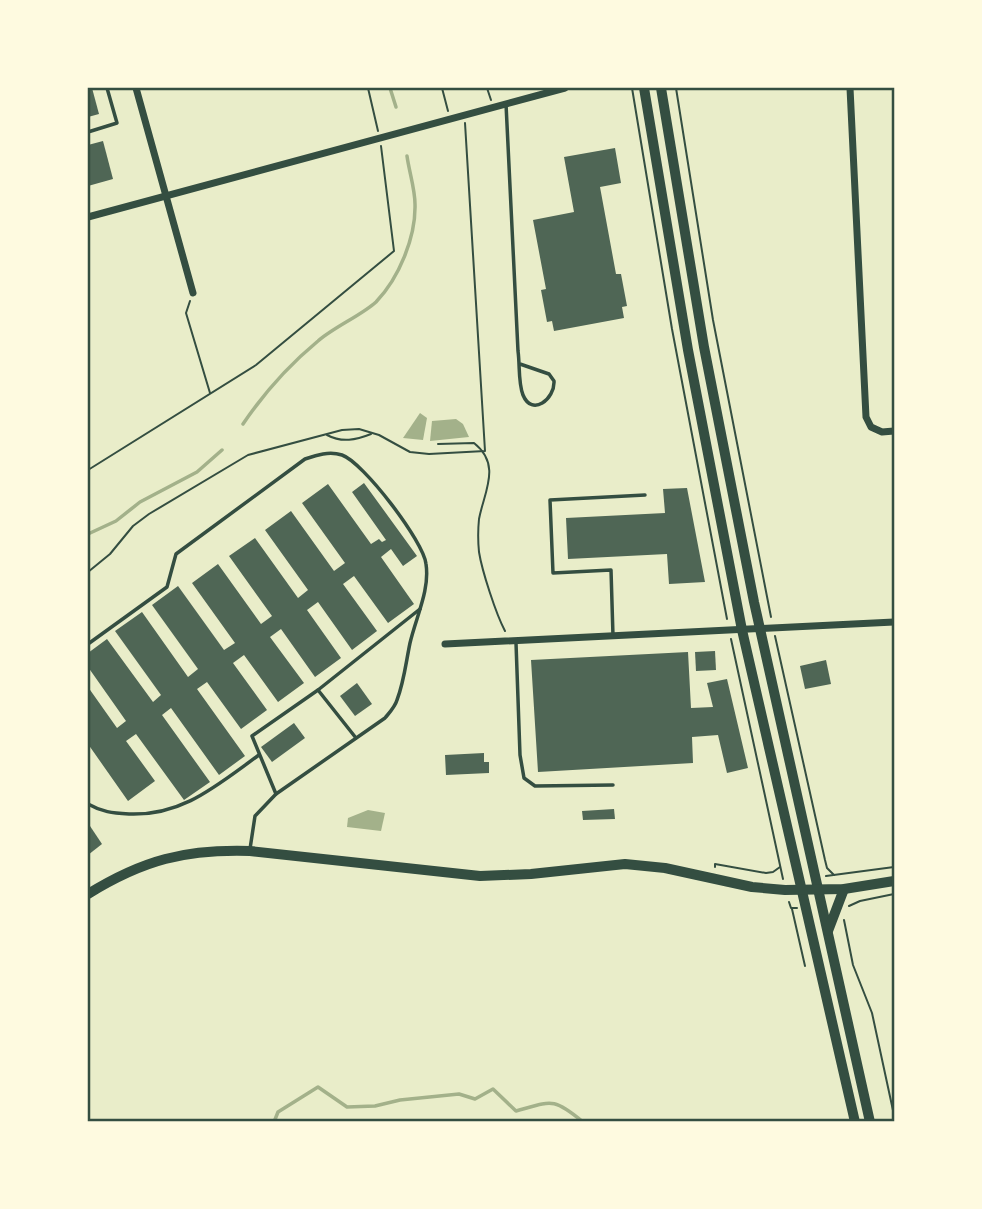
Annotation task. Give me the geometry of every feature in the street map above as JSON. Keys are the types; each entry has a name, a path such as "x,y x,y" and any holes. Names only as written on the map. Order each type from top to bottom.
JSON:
{"main road":[{"path":"644,88 691,363 742,629 855,1122"},
{"path":"661,88 704,347 760,629 870,1122"},
{"path":"89,891 154,861 212,850 250,851 480,876 531,874 606,864 636,864 752,887 785,890 844,889 894,881"},
{"path":"827,931 844,889"}],"street":[{"path":"136,88 193,293"},
{"path":"88,216 565,88"},
{"path":"850,88 866,417 871,427 882,432 894,431"},
{"path":"445,644 894,622"}],"lane":[{"path":"88,132 117,123 107,88"},
{"path":"506,103 520,364 524,397 528,403 544,403 551,396 554,381 550,374 520,364"},
{"path":"88,644 167,587 176,554 305,459 322,453 342,455 356,463 373,481 421,547 426,562 420,609 396,704 385,718 276,794 255,816 250,851"},
{"path":"613,636 611,570 553,573 550,500 645,495"},
{"path":"276,794 252,736 318,690 420,609"},
{"path":"513,641 520,755 524,778 535,786 612,785"},
{"path":"318,690 356,738"},
{"path":"88,804 103,813 146,814 171,809 195,800 259,755"}],"path":[{"path":"88,470 256,365 394,251 380,139 368,88"},
{"path":"442,88 450,119"},
{"path":"487,88 493,107"},
{"path":"632,88 674,342 729,630 785,890"},
{"path":"676,88 713,320 773,628 825,860 834,875 894,867"},
{"path":"464,115 485,451 489,474 479,520 479,553 501,623 513,641"},
{"path":"193,293 186,313 210,394"},
{"path":"88,572 110,554 133,526 149,514 248,454 342,430 359,429 410,452 429,454 485,451"},
{"path":"326,434 335,439 347,440 372,433"},
{"path":"438,444 474,443 485,451"},
{"path":"715,864 766,873 780,867"},
{"path":"848,906 894,894"},
{"path":"791,908 805,966"},
{"path":"845,912 844,926 853,965 872,1013 894,1115"}],"shaded area":[{"path":"420,413 427,418 423,440 403,438"},
{"path":"456,419 463,424 469,437 430,441 432,421"},
{"path":"368,810 385,813 381,831 347,827 348,818"}],"building":[{"path":"88,88 92,88 99,114 88,117"},
{"path":"103,141 113,179 88,186 88,145"},
{"path":"615,148 621,183 600,187 616,274 621,274 627,306 622,307 624,318 554,331 552,321 547,322 541,290 546,289 533,220 574,212 564,157"},
{"path":"364,483 417,556 403,566 391,549 381,557 414,604 388,623 354,576 343,584 377,631 352,650 318,602 307,610 341,658 315,677 281,629 270,637 304,683 278,702 244,655 233,663 267,710 241,729 207,682 197,689 245,756 219,775 171,708 162,715 210,782 184,800 136,734 126,741 155,781 128,801 88,744 88,687 117,728 126,721 88,667 88,653 107,639 153,702 161,695 115,631 142,612 188,677 198,669 152,605 178,586 224,650 235,643 192,583 218,564 261,624 272,616 229,556 255,538 298,598 308,590 265,530 291,511 334,571 345,563 302,503 328,484 371,544 379,539 382,542 386,540 352,492"},
{"path":"687,488 705,582 669,584 667,554 568,559 566,518 665,513 663,489"},
{"path":"715,651 716,670 696,671 695,652"},
{"path":"688,652 691,708 713,707 707,683 727,679 748,768 727,773 718,735 692,737 693,763 538,772 531,660"},
{"path":"826,660 831,684 805,689 800,666"},
{"path":"357,683 372,704 355,716 340,696"},
{"path":"294,723 305,738 272,762 261,747"},
{"path":"484,753 484,762 489,762 489,773 446,775 445,755"},
{"path":"614,809 615,819 583,820 582,811"},
{"path":"88,823 102,844 88,855"}],"waterway":[{"path":"390,88 396,107"},
{"path":"243,424 268,390 297,360 325,336 376,302 392,281 409,243 415,217 414,192 407,156"},
{"path":"88,534 116,521 140,502 197,472 222,450"},
{"path":"274,1122 278,1112 318,1087 347,1107 375,1106 400,1100 459,1094 475,1099 493,1089 516,1111 552,1103 565,1108 583,1122"}]}
